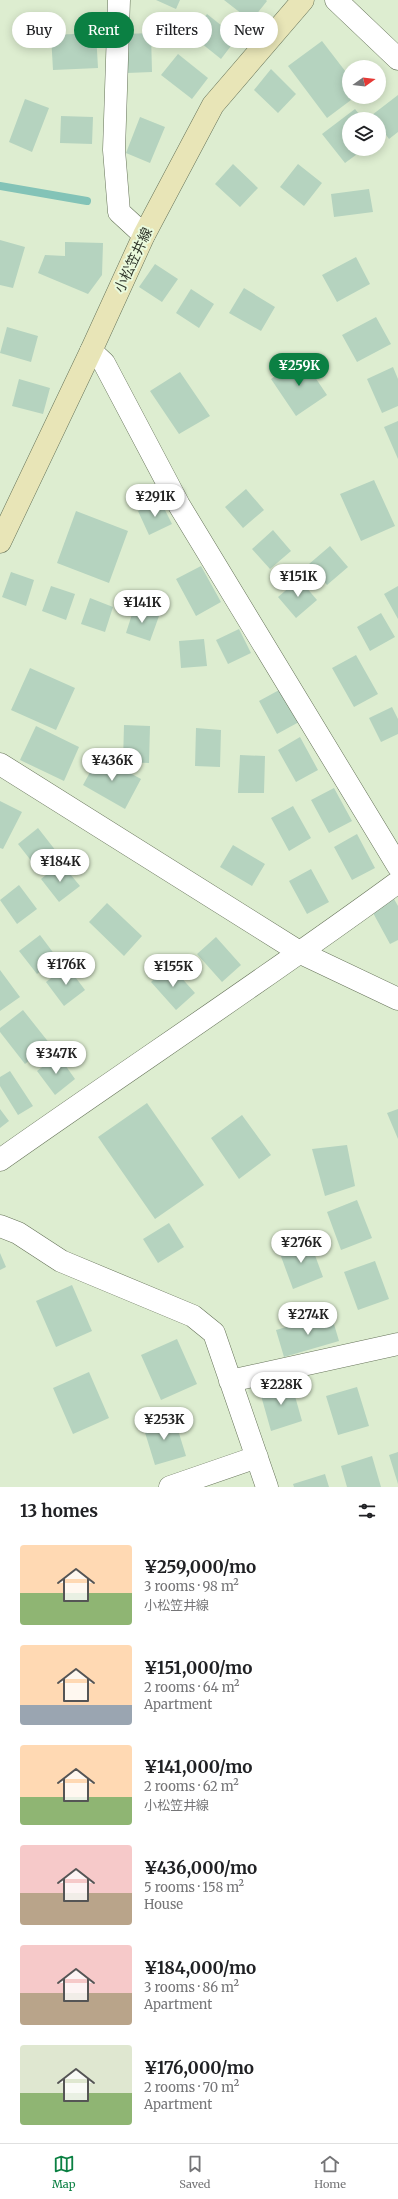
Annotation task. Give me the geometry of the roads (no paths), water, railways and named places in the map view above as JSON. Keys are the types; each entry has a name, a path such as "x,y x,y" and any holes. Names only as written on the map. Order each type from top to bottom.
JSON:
{"main road":[{"name":"小松笠井線","path":"0,542 91,351 144,235 213,105 302,0"}],"street":[{"path":"119,0 114,150 119,212 144,235"},
{"path":"336,0 398,59"},
{"path":"91,351 104,363 179,505 398,866"},
{"path":"0,764 301,953 398,999"},
{"path":"0,1160 106,1085 301,953 398,882"},
{"path":"0,1226 18,1233 61,1261 193,1316 214,1333 267,1487"},
{"path":"230,1381 398,1344"},
{"path":"170,1487 257,1457"}],"waterway":[{"path":"0,186 87,201"}]}
